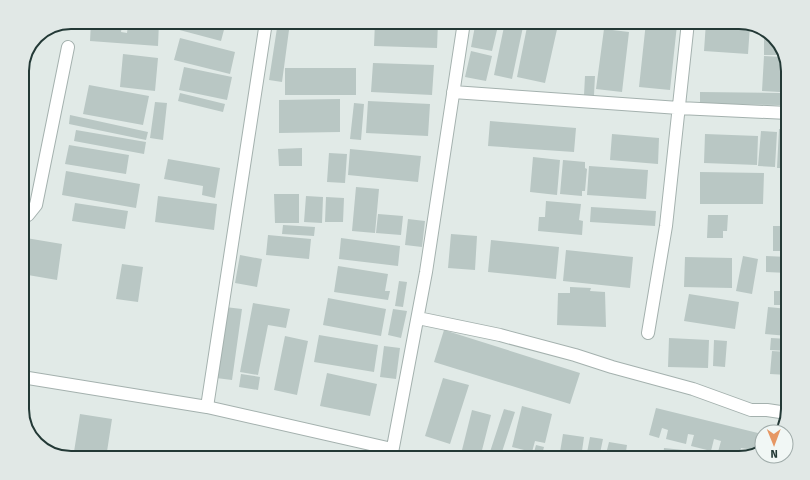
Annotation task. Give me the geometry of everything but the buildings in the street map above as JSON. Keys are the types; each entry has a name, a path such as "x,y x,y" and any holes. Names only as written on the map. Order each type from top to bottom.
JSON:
{"street":[{"path":"207,407 265,29"},
{"path":"392,451 418,318 463,29"},
{"path":"648,333 666,226 687,29"},
{"path":"29,214 36,205 68,47"},
{"path":"453,92 679,108 781,113"},
{"path":"418,318 500,335 575,355 693,390 751,410 781,412"},
{"path":"29,377 207,407 384,451"}]}
